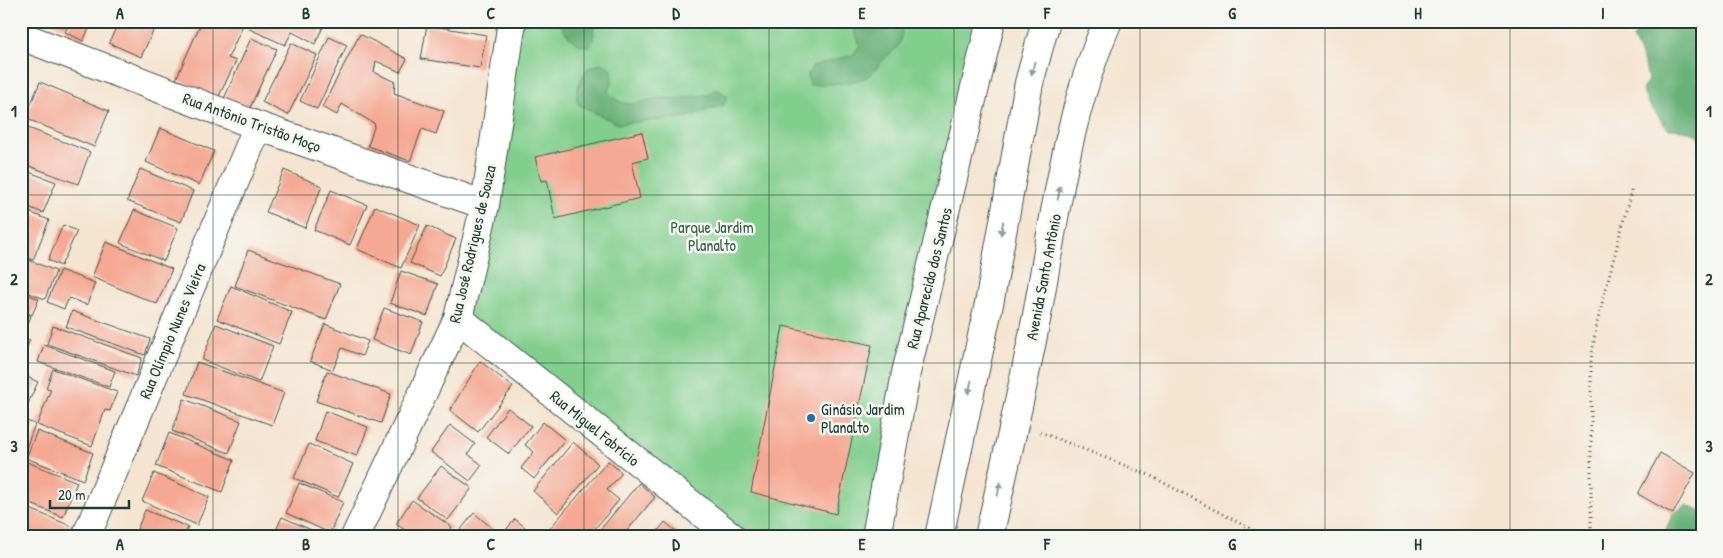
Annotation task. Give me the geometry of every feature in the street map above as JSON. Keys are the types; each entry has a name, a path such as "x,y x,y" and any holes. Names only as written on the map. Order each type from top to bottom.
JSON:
{"street":[{"name":"Rua José Rodrigues de Souza","path":"357,536 458,318 485,205 512,21"},
{"name":"Rua Aparecido dos Santos","path":"876,537 906,374 991,21"},
{"path":"938,537 990,299 1029,83 1046,21"},
{"name":"Avenida Santo Antônio","path":"990,537 1036,318 1074,120 1096,49 1108,21"},
{"name":"Rua Antônio Tristão Moço","path":"21,36 258,126 485,205"},
{"name":"Rua Olímpio Nunes Vieira","path":"86,537 258,126"},
{"name":"Rua Miguel Fabrício","path":"458,318 732,537"}],"path":[{"path":"1591,537 1590,360 1597,323 1632,188"},
{"path":"1013,422 1149,475 1266,537"}],"green space":[{"name":"Parque Jardim Planalto","path":"520,21 985,21 869,537 744,537 467,317"},
{"path":"559,21 598,21 593,27 594,36 590,46 584,46 571,39"},
{"path":"860,21 897,21 902,28 897,46 866,77 842,83 810,85 807,76 813,66 853,55 860,45 854,31"},
{"path":"1603,21 1633,21 1623,35 1609,29"},
{"path":"1652,21 1702,21 1702,142 1698,135 1684,130 1668,129 1648,103 1642,90 1648,80 1645,65 1633,38"},
{"path":"602,63 612,69 612,83 608,92 620,102 626,104 660,98 674,99 709,95 716,88 727,96 724,105 687,117 618,124 578,104 577,94 583,76 588,68"},
{"path":"1686,505 1702,512 1702,537 1657,537 1665,531 1673,514"}],"building":[{"path":"49,21 68,21 65,28"},
{"path":"71,21 93,21 83,41 65,32"},
{"path":"119,21 158,21 141,57 109,43"},
{"path":"202,21 240,21 244,23 228,58 236,61 218,98 176,79"},
{"path":"250,21 326,21 315,44 292,32 285,45 247,28"},
{"path":"427,25 486,35 480,68 421,59"},
{"path":"360,34 407,59 400,72 376,61 374,72 395,82 394,93 444,111 436,134 422,129 410,161 368,146 375,124 342,104 337,115 322,107"},
{"path":"329,37 347,45 317,109 300,101"},
{"path":"251,38 277,49 247,114 222,103"},
{"path":"291,43 317,55 288,115 262,102"},
{"path":"40,82 109,111 94,147 25,118"},
{"path":"23,126 90,152 78,184 21,163"},
{"path":"160,128 214,151 199,185 146,162"},
{"path":"642,132 648,158 632,162 640,198 555,219 547,180 541,181 535,157"},
{"path":"21,169 56,182 43,213 21,204"},
{"path":"140,169 193,191 181,222 127,201"},
{"path":"284,170 322,186 305,228 266,212"},
{"path":"331,190 367,205 350,245 314,230"},
{"path":"375,206 420,225 401,268 357,249"},
{"path":"21,209 49,220 33,260 21,255"},
{"path":"134,210 178,228 164,261 120,243"},
{"path":"63,225 77,231 61,266 48,260"},
{"path":"427,226 456,239 440,276 410,263"},
{"path":"106,242 172,269 157,304 92,277"},
{"path":"248,250 340,284 326,320 235,286"},
{"path":"21,257 56,271 45,299 21,290"},
{"path":"60,270 95,283 87,305 69,298 64,309 47,302"},
{"path":"401,271 438,284 427,316 390,303"},
{"path":"231,286 292,312 279,344 217,319"},
{"path":"21,292 39,299 32,315 21,310"},
{"path":"384,308 423,322 411,355 372,340"},
{"path":"72,311 150,339 145,355 66,327"},
{"path":"21,312 31,316 24,334 21,333"},
{"path":"216,324 273,346 259,382 202,360"},
{"path":"325,324 368,341 362,356 342,348 333,370 310,361"},
{"path":"53,326 142,358 136,376 47,344"},
{"name":"Ginásio Jardim Planalto","path":"783,326 872,345 836,514 751,492"},
{"path":"21,337 30,340 21,361"},
{"path":"44,345 115,371 109,387 38,362"},
{"path":"480,361 513,387 478,432 450,410"},
{"path":"197,362 284,393 272,425 186,394"},
{"path":"53,369 117,392 110,411 105,410 92,446 37,425 51,389 46,388"},
{"path":"327,371 391,394 381,423 316,401"},
{"path":"21,374 38,382 23,414 21,413"},
{"path":"184,399 241,421 229,453 172,431"},
{"path":"508,408 531,426 509,454 486,437"},
{"path":"325,411 368,427 357,456 315,441"},
{"path":"21,419 35,424 26,448 21,446"},
{"path":"543,422 565,440 534,479 521,468 534,452 525,445"},
{"path":"450,425 475,444 468,454 482,465 470,481 431,452"},
{"path":"37,431 93,453 83,480 26,458"},
{"path":"169,433 234,460 222,492 156,466"},
{"path":"573,442 598,464 558,513 533,491"},
{"path":"309,444 353,464 338,497 294,478"},
{"path":"1660,453 1695,473 1673,514 1638,494"},
{"path":"22,460 77,482 63,517 21,500"},
{"path":"608,461 622,473 607,490 619,500 588,537 548,537 545,534"},
{"path":"441,466 472,488 448,520 417,498"},
{"path":"154,473 209,497 197,525 142,501"},
{"path":"299,483 343,502 330,533 286,513"},
{"path":"639,483 655,497 622,537 594,537"},
{"path":"412,500 452,527 445,537 415,537 396,524"},
{"path":"21,505 78,529 75,537 21,537"},
{"path":"145,510 188,527 184,537 134,537"},
{"path":"474,513 497,532 493,537 455,537"},
{"path":"282,517 327,537 273,537"},
{"path":"515,519 537,537 500,537"},
{"path":"665,522 683,537 653,537"}],"place":[{"name":"Ginásio Jardim Planalto","path":"811,418"}]}
